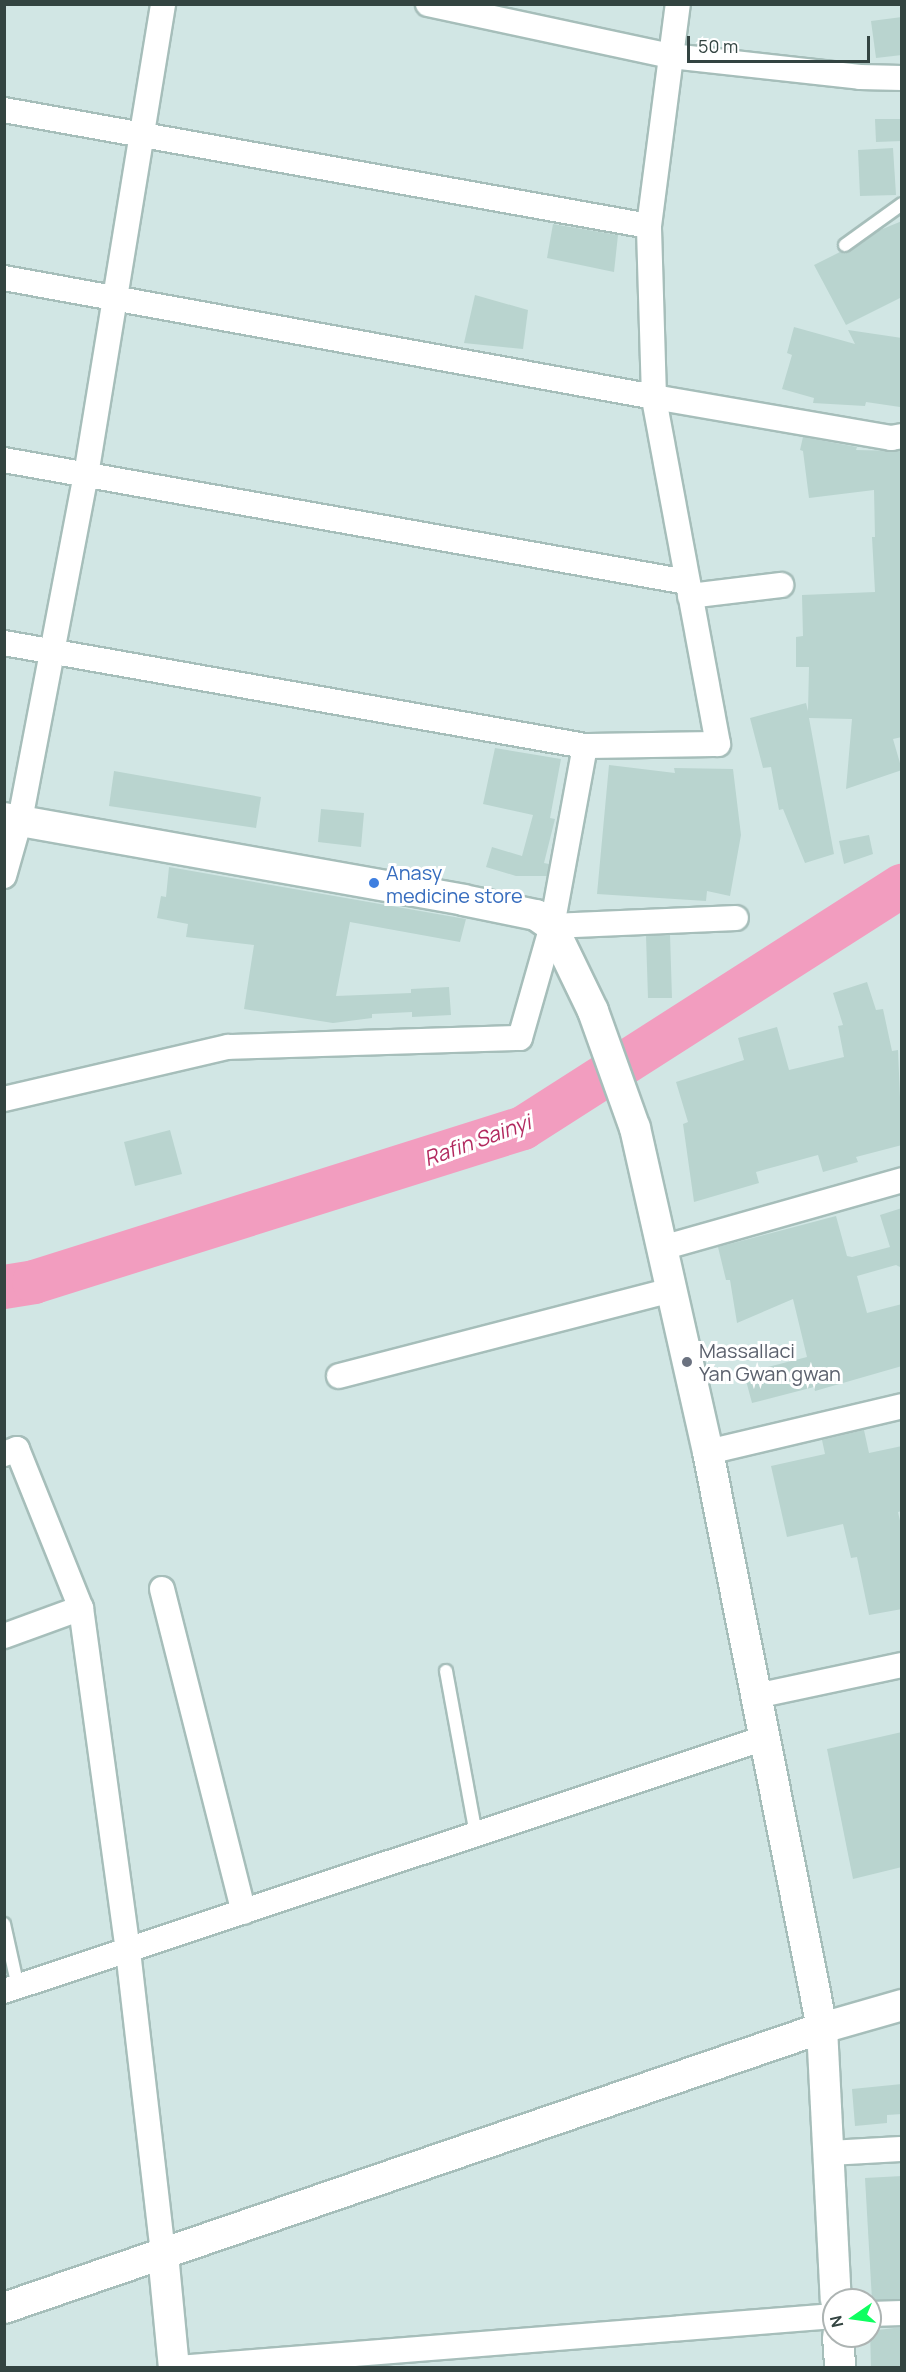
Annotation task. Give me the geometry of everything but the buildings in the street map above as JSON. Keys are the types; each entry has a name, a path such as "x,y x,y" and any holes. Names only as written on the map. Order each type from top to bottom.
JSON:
{"street":[{"path":"4,876 12,819 52,651 86,475 140,135 164,4"},
{"path":"428,4 671,56 860,77 902,78"},
{"path":"4,643 585,746 718,744 654,397 649,226 678,4"},
{"path":"4,110 649,226"},
{"path":"4,278 654,397 891,438 902,436"},
{"path":"4,460 689,589 781,585"},
{"path":"4,1099 228,1047 520,1038 552,926 585,746"},
{"path":"12,819 464,900 536,915 552,926 593,1011 635,1128 708,1452 822,2028 835,2288"},
{"path":"552,926 736,918"},
{"path":"662,1248 902,1180"},
{"path":"339,1376 672,1290"},
{"path":"708,1452 902,1406"},
{"path":"4,1454 17,1449 81,1608 129,1951 176,2367 822,2317"},
{"path":"162,1588 244,1912"},
{"path":"4,1636 81,1608"},
{"path":"756,1696 902,1665"},
{"path":"11,1989 765,1738"},
{"path":"4,2308 822,2028 902,2005"},
{"path":"828,2153 902,2149"},
{"path":"882,2314 902,2313"},
{"path":"839,2348 840,2367"}],"lane":[{"path":"845,245 902,204"},
{"path":"446,1671 476,1835"},
{"path":"4,1924 11,1989"}],"shaded area":[{"path":"5,5 901,5 901,2367 5,2368"}],"waterway":[{"name":"Rafin Sainyi","path":"4,1287 34,1282 523,1128 902,886"}],"place":[{"name":"Anasy medicine store","path":"374,883"},
{"name":"Massallaci Yan Gwan gwan","path":"687,1362"}]}
